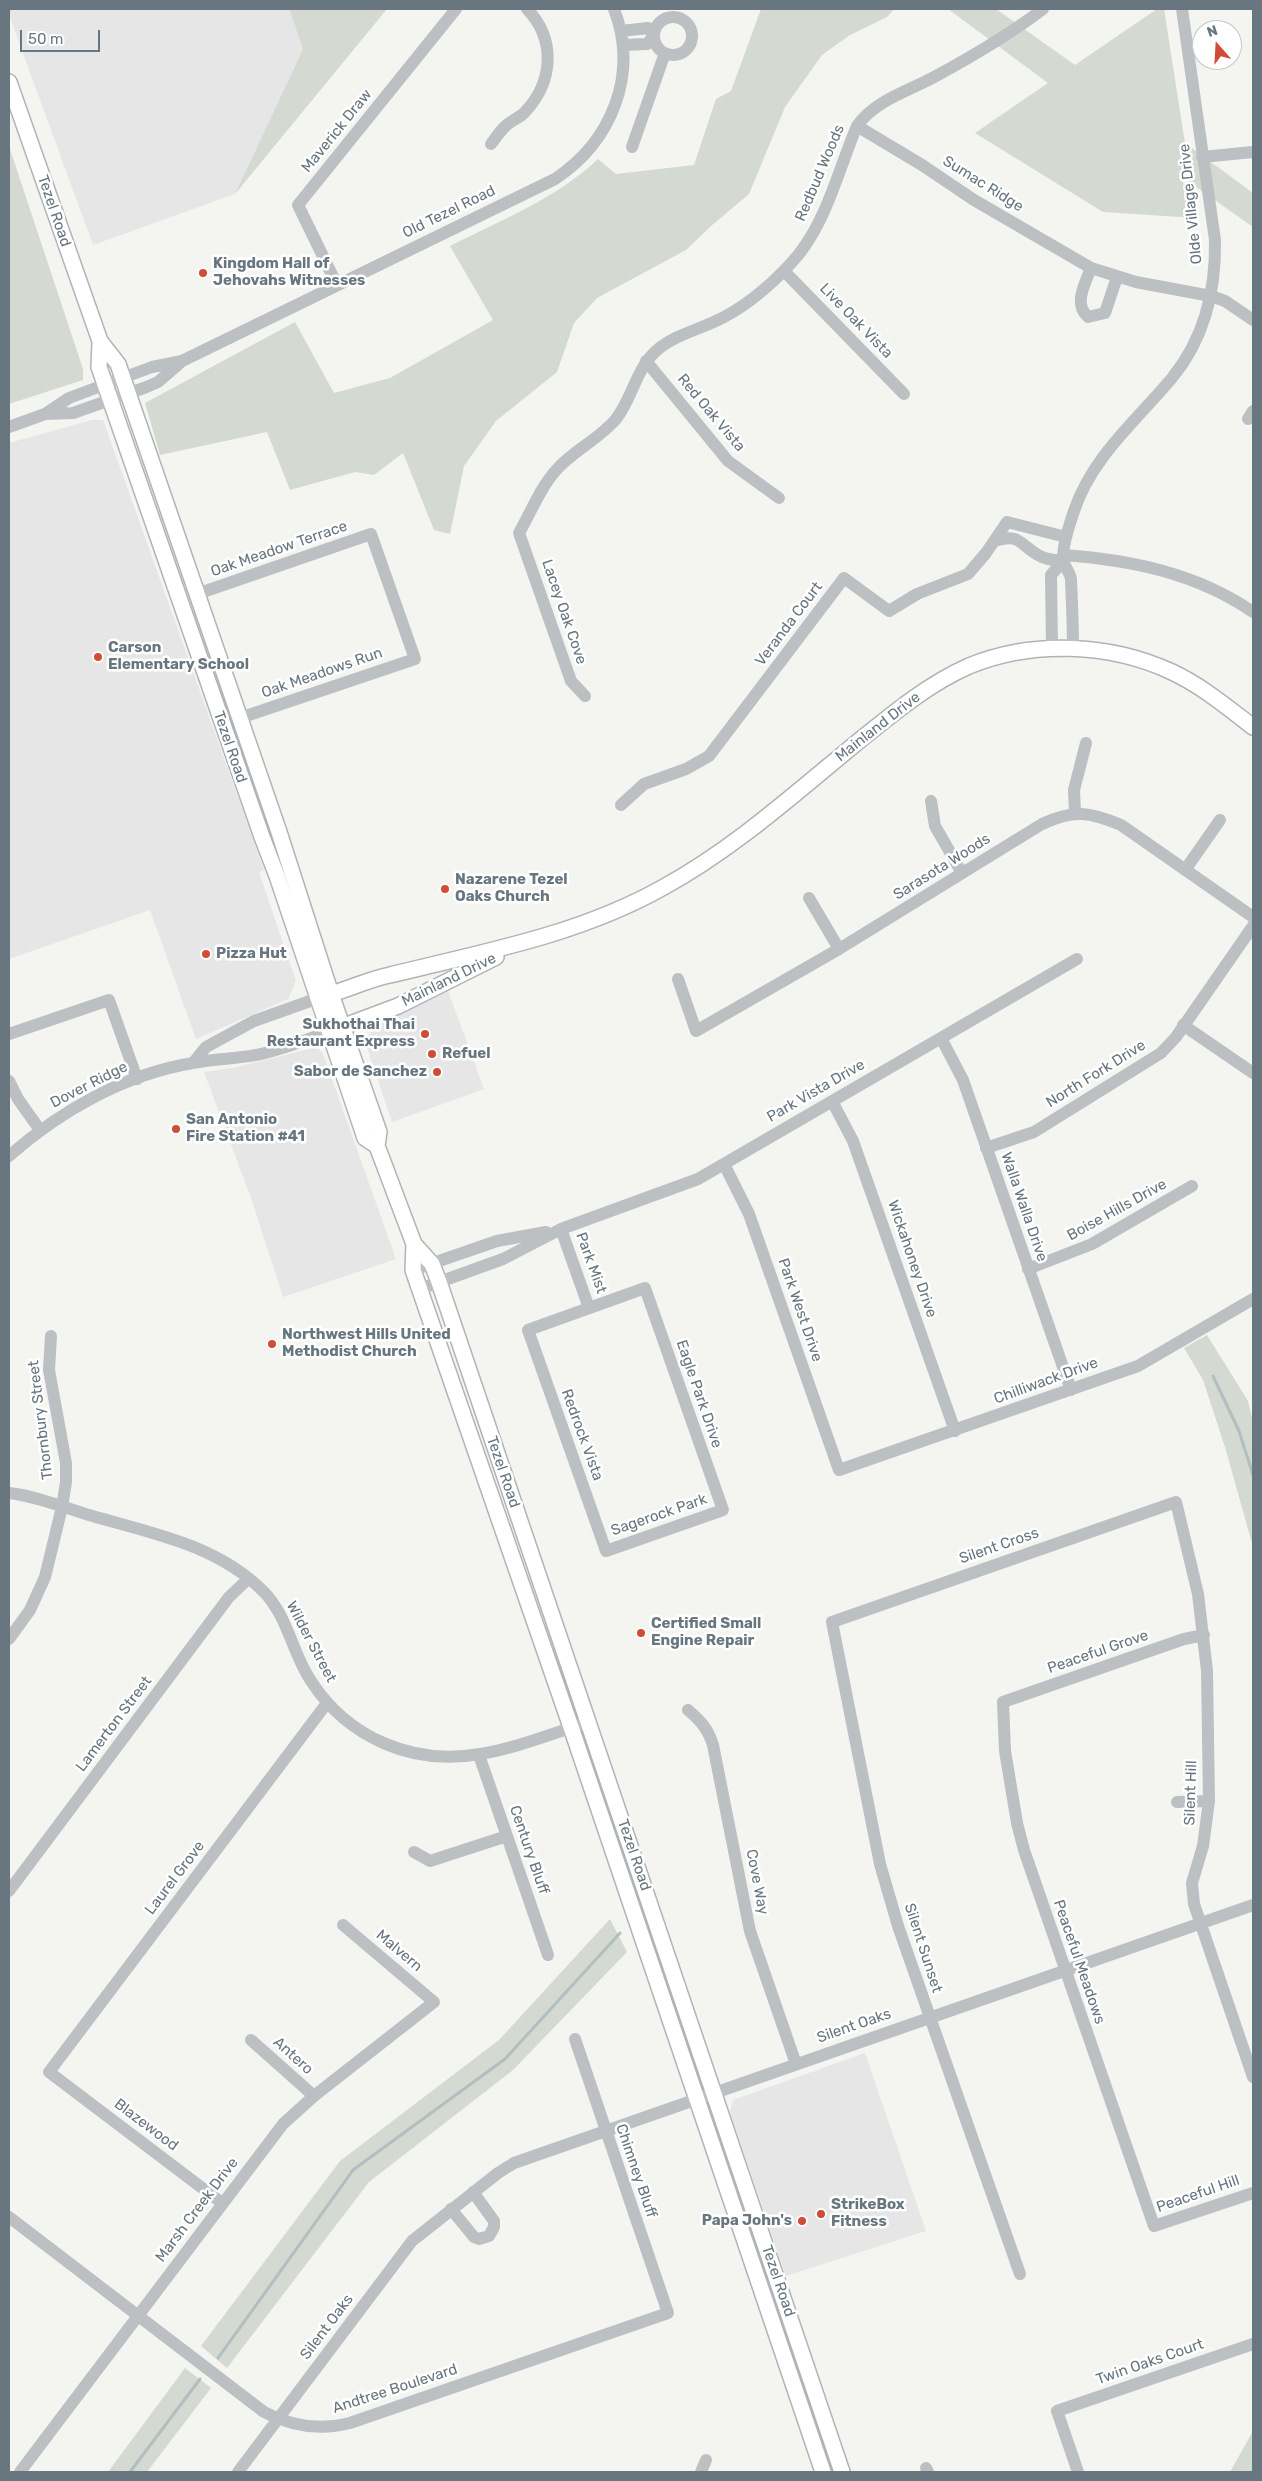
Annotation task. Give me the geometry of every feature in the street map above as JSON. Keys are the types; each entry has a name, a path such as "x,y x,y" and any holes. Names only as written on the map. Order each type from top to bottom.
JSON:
{"main road":[{"name":"Tezel Road","path":"9,82 100,341 116,361 128,394 240,718 335,1030 380,1132 377,1146 414,1244 432,1264 439,1282 715,2092 842,2472"},
{"name":"Tezel Road","path":"100,341 99,367 110,400 259,828 324,996"},
{"name":"Mainland Drive","path":"335,1030 398,1006 527,942 630,904 704,864 750,830 907,702 947,677 971,665 997,657 1052,649 1073,648 1119,654 1173,672 1212,695 1253,727"},
{"name":"Mainland Drive","path":"324,996 388,975 527,942"},
{"name":"Tezel Road","path":"414,1244 413,1270 571,1727 823,2472"}],"street":[{"name":"Maverick Draw","path":"337,285 298,205 456,9"},
{"path":"491,144 506,125 524,113 537,95 548,65 545,35 538,20 526,9"},
{"name":"Old Tezel Road","path":"9,426 45,414 69,398 152,367 182,361 555,179 578,162 598,140 612,116 622,81 623,45 614,9"},
{"name":"Redbud Woods","path":"519,533 557,470 619,415 646,361 667,343 725,317 738,308 784,270 800,252 821,217 857,126 865,114 878,105 938,75 1043,9"},
{"name":"Olde Village Drive","path":"1052,649 1051,575 1063,558 1066,537 1074,511 1087,480 1112,443 1172,378 1184,361 1203,325 1211,296 1216,265 1215,240 1182,9"},
{"path":"621,31 648,28 654,36 658,48 665,53 674,54 685,50 691,39 691,33 686,22 663,14 654,36 648,44 623,45"},
{"path":"632,147 665,53"},
{"name":"Sumac Ridge","path":"857,126 974,200 1091,268 1117,278 1211,296 1225,302 1253,320"},
{"path":"1202,157 1253,152"},
{"path":"1091,268 1080,302 1082,311 1088,317 1105,313 1117,278"},
{"name":"Live Oak Vista","path":"784,270 904,394"},
{"name":"Old Tezel Road","path":"45,414 73,413 128,394 158,382 182,361"},
{"name":"Red Oak Vista","path":"646,361 728,461 779,498"},
{"name":"Veranda Court","path":"621,805 644,784 686,769 709,756 844,578 889,611 917,594 968,574 1007,522 1066,537"},
{"name":"Lacey Oak Cove","path":"519,533 570,681 586,696"},
{"name":"Oak Meadow Terrace","path":"197,594 371,534 415,659"},
{"path":"994,541 1011,538 1019,540 1038,556 1046,559 1108,558 1161,569 1219,592 1253,612"},
{"name":"Olde Village Drive","path":"1063,558 1071,577 1073,648"},
{"name":"Oak Meadows Run","path":"240,718 415,659"},
{"path":"1075,813 1074,790 1077,769 1086,744"},
{"path":"930,801 935,826 962,873"},
{"name":"Sarasota Woods","path":"678,979 696,1031 839,949 1042,824 1057,817 1075,813 1102,817 1121,825 1253,917"},
{"path":"1184,870 1220,820"},
{"path":"810,898 839,949"},
{"name":"North Fork Drive","path":"986,1148 1034,1132 1137,1070 1161,1053 1184,1025 1253,926"},
{"name":"Park Vista Drive","path":"420,1289 503,1259 561,1229 681,1186 724,1164 1077,959"},
{"path":"193,1063 206,1047 245,1025 324,996"},
{"path":"9,1034 109,1000 137,1079"},
{"path":"1184,1025 1253,1073"},
{"name":"Dover Ridge","path":"9,1156 58,1117 101,1094 137,1079 193,1063 265,1053 335,1030"},
{"name":"Walla Walla Drive","path":"941,1038 960,1073 1071,1390"},
{"path":"9,1081 18,1099 40,1130"},
{"name":"Wickahoney Drive","path":"832,1100 853,1141 955,1431"},
{"name":"Park West Drive","path":"724,1164 749,1214 839,1470"},
{"name":"Boise Hills Drive","path":"1028,1269 1086,1247 1192,1186"},
{"name":"Park Vista Drive","path":"413,1270 497,1241 561,1229"},
{"name":"Park Mist","path":"561,1229 589,1308"},
{"name":"Eagle Park Drive","path":"589,1308 645,1288 723,1510"},
{"name":"Chilliwack Drive","path":"839,1470 1138,1366 1253,1300"},
{"name":"Redrock Vista","path":"589,1308 528,1330 606,1551"},
{"name":"Thornbury Street","path":"9,1639 37,1598 45,1576 62,1507 66,1482 66,1463 49,1370 51,1336"},
{"name":"Wilder Street","path":"9,1493 202,1549 229,1564 264,1592 274,1605 309,1679 327,1703 353,1727 367,1736 398,1750 430,1756 479,1755 589,1722"},
{"name":"Silent Cross","path":"832,1622 1176,1502"},
{"name":"Silent Hill","path":"1176,1502 1198,1594 1207,1671 1209,1801 1203,1846 1192,1883 1194,1904 1253,2077"},
{"name":"Sagerock Park","path":"606,1551 723,1510"},
{"name":"Lamerton Street","path":"9,1891 229,1597 248,1579"},
{"name":"Silent Sunset","path":"832,1622 880,1864 898,1926 929,2017 1020,2274"},
{"name":"Peaceful Grove","path":"1003,1702 1184,1639 1204,1635"},
{"name":"Peaceful Meadows","path":"1003,1702 1006,1751 1017,1823 1037,1893 1154,2226"},
{"name":"Laurel Grove","path":"49,2072 327,1703"},
{"name":"Cove Way","path":"688,1710 709,1731 750,1931 796,2064"},
{"name":"Century Bluff","path":"479,1755 548,1955"},
{"path":"1177,1802 1209,1801"},
{"path":"414,1852 430,1861 507,1836"},
{"name":"Silent Oaks","path":"238,2472 402,2253 423,2230 514,2163 1253,1905"},
{"name":"Malvern","path":"343,1925 434,2002"},
{"name":"Marsh Creek Drive","path":"20,2472 283,2124 314,2096 434,2002"},
{"name":"Chimney Bluff","path":"575,2039 668,2313"},
{"name":"Antero","path":"251,2040 314,2096"},
{"name":"Blazewood","path":"49,2072 222,2203"},
{"path":"451,2209 474,2237 489,2236 494,2227 494,2222 473,2192"},
{"name":"Peaceful Hill","path":"1154,2226 1253,2193"},
{"name":"Andtree Boulevard","path":"9,2217 253,2404 278,2419 319,2428 350,2423 668,2313"},
{"name":"Twin Oaks Court","path":"1078,2472 1057,2411 1253,2344"}],"shaded area":[{"path":"9,9 289,9 303,49 235,194 93,245 9,15"},
{"path":"289,9 387,9 235,194 303,49"},
{"path":"761,9 894,9 887,17 850,35 822,55 785,107 749,194 686,250 597,298 574,323 557,372 496,421 464,466 450,534 434,530 403,453 374,475 355,472 290,490 267,432 160,455 145,403 295,322 334,393 390,378 493,320 450,246 508,218 565,186 598,159 616,174 694,165 716,99 731,91"},
{"path":"948,9 996,9 1075,65 1157,9 1164,9 1185,143 1253,193 1253,227 1182,177 1192,221 1181,217 1103,212 975,133 1048,83"},
{"path":"9,146 83,369 83,380 9,404"},
{"name":"Carson Elementary School","path":"92,420 103,420 264,870 259,872 296,981 288,999 196,1039 150,910 9,959 9,443"},
{"path":"448,991 484,1089 392,1122 366,1045 369,1034 378,1025"},
{"path":"317,1047 323,1054 396,1259 283,1297 251,1198 204,1072 237,1067"},
{"path":"1207,1335 1248,1401 1253,1423 1253,1547 1225,1447 1203,1380 1184,1348"},
{"path":"610,1919 627,1952 513,2070 369,2182 227,2368 201,2346 340,2161 499,2040"},
{"path":"865,2053 926,2231 786,2276 730,2112 733,2100"},
{"path":"185,2368 211,2388 147,2472 108,2472"},
{"path":"1253,2431 1253,2472 1230,2472"}],"waterway":[{"path":"1213,1376 1239,1431 1253,1475"},
{"path":"218,2358 353,2170 505,2059 620,1933"},
{"path":"130,2472 200,2379"}],"place":[{"name":"Kingdom Hall of Jehovahs Witnesses","path":"203,273"},
{"name":"Carson Elementary School","path":"98,657"},
{"name":"Nazarene Tezel Oaks Church","path":"445,889"},
{"name":"Pizza Hut","path":"206,954"},
{"name":"Sukhothai Thai Restaurant Express","path":"425,1034"},
{"name":"Refuel","path":"432,1054"},
{"name":"Sabor de Sanchez","path":"437,1072"},
{"name":"San Antonio Fire Station #41","path":"176,1129"},
{"name":"Northwest Hills United Methodist Church","path":"272,1344"},
{"name":"Certified Small Engine Repair","path":"641,1633"},
{"name":"StrikeBox Fitness","path":"821,2214"},
{"name":"Papa John's","path":"802,2221"}]}
